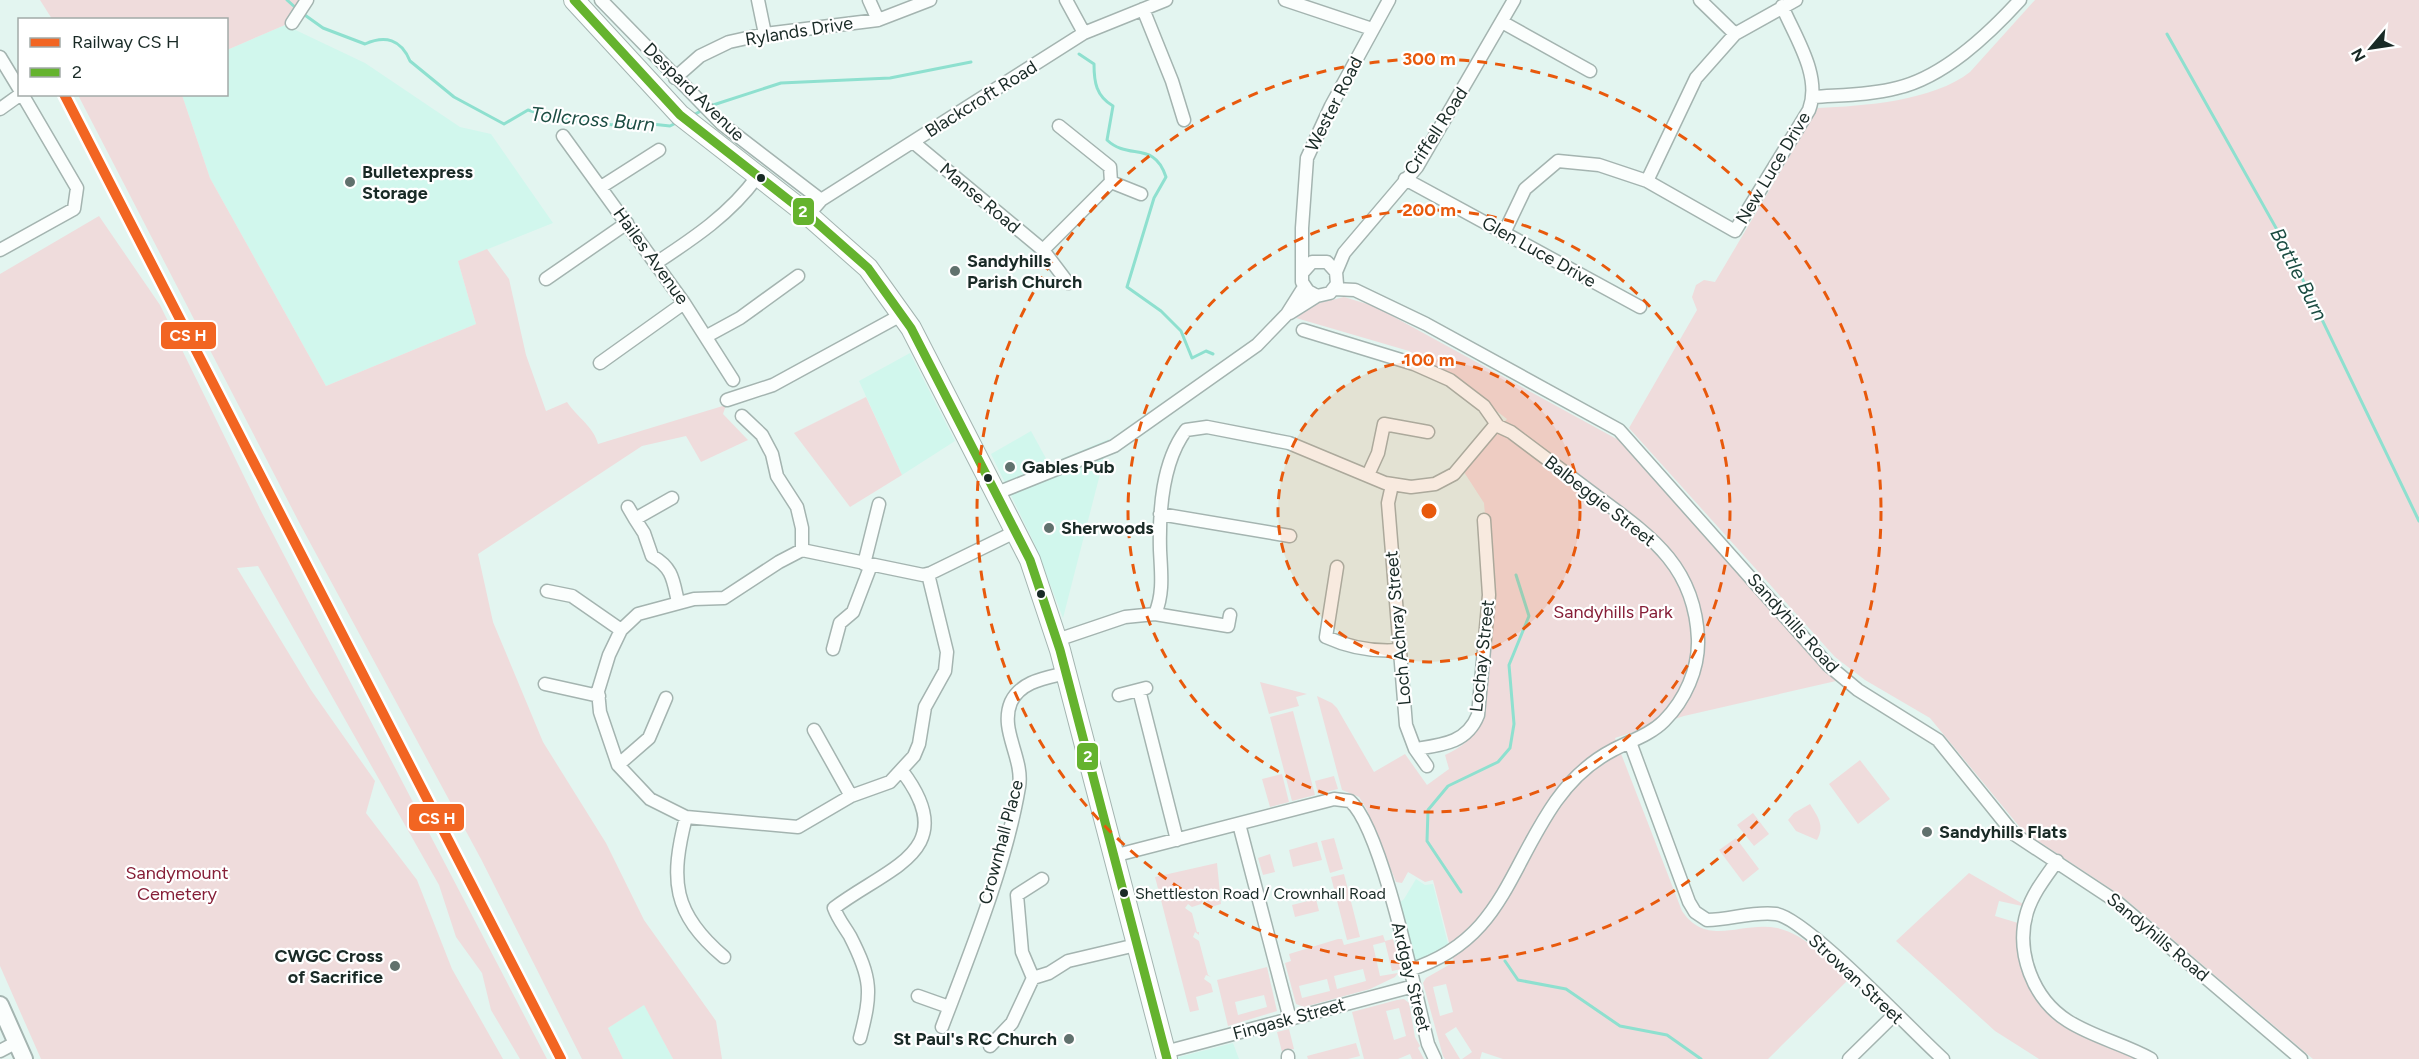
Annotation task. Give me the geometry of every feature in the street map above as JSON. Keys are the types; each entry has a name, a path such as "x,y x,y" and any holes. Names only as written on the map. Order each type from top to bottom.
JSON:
{"main road":[{"path":"574,0 685,119 808,215 868,268 903,314 997,492 1030,560 1066,673 1166,1055"}],"street":[{"path":"292,23 307,0"},
{"name":"Despard Avenue","path":"601,0 706,109 821,200"},
{"path":"758,0 765,34"},
{"path":"869,0 878,20"},
{"name":"Rylands Drive","path":"675,78 710,51 729,42 765,34 878,20 930,0"},
{"path":"1066,0 1084,33"},
{"name":"Blackcroft Road","path":"808,215 821,200 1084,33 1166,0"},
{"name":"Wester Road","path":"1308,267 1303,250 1305,173 1309,150 1389,0"},
{"name":"Criffell Road","path":"1327,262 1344,253 1417,167 1514,0"},
{"path":"1700,0 1735,34"},
{"path":"1647,181 1696,78 1735,34 1796,0"},
{"path":"1814,97 1898,88 1945,67 1993,30 2020,0"},
{"path":"1293,1 1372,29"},
{"name":"New Luce Drive","path":"1504,233 1525,189 1558,161 1599,165 1647,181 1735,231 1809,110 1814,97 1812,76 1782,6"},
{"path":"1143,9 1172,81 1184,120"},
{"path":"1502,21 1590,71"},
{"path":"0,57 18,87"},
{"path":"0,109 19,96"},
{"path":"0,250 74,209 76,188 23,96"},
{"path":"1043,250 1111,182 1110,167 1059,126"},
{"name":"Hailes Avenue","path":"562,136 656,263 707,336 733,380"},
{"name":"Manse Road","path":"913,141 1043,250 1068,283"},
{"path":"601,187 659,150"},
{"path":"656,263 691,240 740,200 757,177"},
{"name":"Glen Luce Drive","path":"1405,179 1640,307"},
{"path":"1111,182 1141,194"},
{"path":"546,279 627,223"},
{"name":"Criffell Road","path":"1336,280 1344,253"},
{"path":"1317,296 1304,287 1308,267 1327,262 1336,280"},
{"path":"707,336 740,318 798,276"},
{"name":"Sandyhills Road","path":"1287,314 1317,296 1326,295 1336,280 1348,288 1426,324 1628,436 1828,665 1858,690 1938,740 2009,828 2124,907 2301,1059"},
{"name":"Sandyhills Road","path":"997,492 1114,446 1257,345 1287,314 1304,287"},
{"path":"600,363 684,303"},
{"path":"727,400 773,385 903,314"},
{"name":"Balbeggie Street","path":"1303,330 1414,364 1450,380 1484,406 1496,424 1511,432 1652,537 1675,564 1690,591 1697,617 1698,657 1689,683 1664,722 1590,765 1565,789 1480,929 1448,954 1409,970"},
{"path":"742,416 762,435 772,454 777,476 797,507 802,528 802,550"},
{"path":"1368,475 1378,453 1384,424 1428,432"},
{"path":"1155,614 1161,598 1160,514 1174,446 1186,430 1195,427 1289,443 1392,485 1425,486 1449,477 1458,470 1496,424"},
{"name":"Loch Achray Street","path":"1392,485 1388,503 1406,726 1415,749 1427,766"},
{"path":"635,519 672,498"},
{"path":"833,649 840,622 853,612 867,564 879,504"},
{"path":"628,507 644,533 652,556 666,564 673,579 678,602"},
{"path":"1160,514 1290,536"},
{"name":"Lochay Street","path":"1415,749 1444,745 1460,739 1473,727 1478,715 1489,595 1484,520"},
{"path":"928,574 947,652 945,671 925,707 919,744 902,771 890,782 851,796 798,827 686,817 650,799 618,765 600,712 599,696 609,655 621,630 638,614 694,599 724,598 778,562 802,550 928,574 1017,531"},
{"path":"1337,567 1326,637 1346,646 1377,651 1399,650"},
{"path":"548,591 572,596 621,630"},
{"path":"1058,645 1125,617 1155,614 1228,626 1230,615"},
{"name":"Crownhall Place","path":"942,1027 999,866 1019,790 1019,761 1008,727 1011,703 1016,694 1030,683 1066,673"},
{"path":"545,684 599,696"},
{"path":"1119,695 1143,689 1177,840"},
{"path":"618,765 649,738 666,698"},
{"path":"814,730 851,796"},
{"name":"Strowan Street","path":"1630,742 1689,902 1695,912 1707,920 1757,914 1779,914 1794,922 1857,974 1943,1059"},
{"path":"834,908 914,854 923,838 925,812 914,787 902,771"},
{"name":"Ardgay Street","path":"1113,856 1337,798 1353,804 1381,864 1435,1059"},
{"path":"686,817 677,855 678,890 685,911 701,937 724,957"},
{"path":"1239,824 1290,1019"},
{"path":"2056,861 2034,894 2025,920 2024,953 2034,983 2046,1003 2063,1017 2083,1029 2125,1044 2151,1059"},
{"path":"1034,978 1022,952 1017,896 1042,879"},
{"path":"822,902 834,908 863,962 869,986 869,1004 860,1038"},
{"path":"990,1046 1012,1023 1034,978 1049,973 1068,961 1136,945"},
{"name":"Fingask Street","path":"1166,1055 1414,986"},
{"path":"918,996 949,1007"},
{"path":"0,1005 24,1059"},
{"path":"1849,1059 1895,1014"},
{"path":"0,1051 17,1042"}],"shaded area":[{"path":"285,25 365,63 460,127 491,134 553,223 458,261 476,324 326,386 210,178 182,96 228,96 228,50"},
{"path":"910,353 955,441 902,475 859,381"},
{"path":"1031,431 1049,464 1109,439 1063,618 1035,545 991,454"},
{"path":"1416,879 1425,885 1433,884 1450,952 1411,969 1395,907 1404,899"},
{"path":"644,1004 673,1059 623,1059 608,1028"},
{"path":"1233,1043 1239,1059 1171,1059"}],"green space":[{"path":"40,0 301,0 285,25 228,50 228,18 51,18"},
{"path":"2035,0 2419,0 2419,1059 2313,1059 2123,897 2023,831 1930,718 1865,680 1835,657 1629,428 1697,310 1692,297 1696,285 1704,280 1715,282 1818,108 1856,106 1897,100 1918,96 1955,82 1970,72"},
{"path":"79,96 182,96 210,178 326,386 476,324 458,261 487,249 509,279 526,355 546,411 567,402 589,427 598,444 726,405 723,414 748,440 701,462 686,436 642,446 478,554 493,622 543,742 606,843 644,920 716,1021 722,1059 673,1059 644,1005 608,1028 623,1059 582,1059 481,859 301,526"},
{"name":"Sandymount Cemetery","path":"99,216 160,305 261,511 547,1059 520,1059 491,1010 482,973 456,937 439,885 258,566 237,568 311,690 375,781 366,813 417,880 452,969 503,1059 41,1059 0,966 0,274"},
{"name":"Sandyhills Park","path":"1344,297 1374,306 1624,443 1836,681 1684,716 1615,738 1682,911 1692,922 1714,931 1764,927 1787,931 1807,942 1850,978 1768,1059 1503,1059 1482,1052 1480,1059 1462,1059 1472,1052 1456,1027 1445,1034 1460,1059 1445,1059 1443,1056 1423,983 1426,978 1454,962 1433,880 1425,882 1408,872 1402,883 1396,882 1366,808 1359,797 1342,790 1317,696 1337,708 1374,772 1405,754 1427,785 1449,769 1445,755 1461,746 1475,732 1481,721 1493,607 1484,503 1464,472 1507,419 1449,375 1409,351 1296,318 1315,304","holes":["1446,984 1453,1012 1440,1016 1433,987"]},
{"path":"866,397 902,475 850,507 794,433"},
{"path":"1260,682 1307,694 1296,697 1299,706 1269,714"},
{"path":"1293,711 1315,795 1292,801 1270,717"},
{"path":"1860,760 1890,799 1858,824 1829,784"},
{"path":"1282,774 1289,802 1270,807 1262,779"},
{"path":"1334,776 1338,789 1318,794 1315,781"},
{"path":"1810,804 1818,817 1820,826 1817,840 1796,831 1788,820 1794,813"},
{"path":"1753,813 1769,834 1754,846 1737,825"},
{"path":"1334,838 1343,869 1330,873 1321,841"},
{"path":"1736,838 1759,869 1743,882 1719,850"},
{"path":"1317,842 1322,860 1293,867 1289,850"},
{"path":"1270,854 1275,872 1263,875 1258,858"},
{"path":"1217,863 1221,904 1208,908 1205,907 1208,903 1204,900 1201,904 1192,907 1188,904 1185,908 1192,913 1197,932 1199,932 1199,935 1195,932 1193,937 1199,941 1208,975 1211,977 1206,975 1204,979 1211,984 1213,992 1196,997 1199,1010 1190,1012 1155,877"},
{"path":"1969,873 2023,904 2022,906 1999,901 1995,916 2018,923 2017,939 2023,971 2028,986 2046,1012 2072,1031 2088,1039 2140,1059 2039,1059 1995,1031 1896,941"},
{"path":"1344,874 1360,937 1347,940 1331,877"},
{"path":"1316,899 1319,911 1295,917 1292,905"},
{"path":"1383,935 1385,941 1393,939 1401,969 1392,971 1385,942 1373,945 1380,976 1398,973 1395,977 1370,989 1304,1007 1296,1004 1285,963 1291,961 1289,954 1338,939 1342,939 1344,945","holes":["1363,969 1366,981 1337,989 1334,976","1327,979 1330,991 1302,998 1299,986"]},
{"path":"1267,967 1277,1011 1228,1026 1217,980","holes":["1264,995 1267,1007 1238,1015 1235,1002"]},
{"path":"1404,999 1409,1003 1415,1037 1424,1059 1412,1059 1410,1054 1398,1059 1364,1059 1352,1012","holes":["1399,1008 1406,1036 1394,1040 1386,1011"]},
{"path":"1289,1029 1294,1049 1282,1052 1277,1032"},
{"path":"1356,1043 1360,1056 1348,1059 1308,1059 1307,1056"}],"waterway":[{"name":"Tollcross Burn","path":"287,0 297,9"},
{"name":"Tollcross Burn","path":"302,13 323,28 365,44 379,40 392,41 402,48 410,61 454,97 504,124 528,110 554,118 622,126 642,123 670,126 678,122"},
{"name":"Battle Burn","path":"2167,34 2289,251 2419,521"},
{"name":"Tollcross Burn","path":"1079,54 1094,64 1097,88 1103,98 1113,106 1107,140 1115,146 1155,159 1166,177 1154,198 1127,287 1161,311 1181,331 1192,358 1206,351 1213,354"},
{"name":"Tollcross Burn","path":"710,106 781,83 890,78 971,62"},
{"name":"Tollcross Burn","path":"692,116 704,109"},
{"name":"Tollcross Burn","path":"1461,892 1427,841 1428,810 1448,786 1498,762 1510,748 1514,724 1509,665 1529,616 1516,575"},
{"name":"Tollcross Burn","path":"1505,961 1518,980 1566,989 1620,1026 1667,1035 1701,1059"}],"transit line":[{"name":"2","path":"574,0 680,115 808,215 868,268 911,328 1030,560 1060,650 1167,1059"},
{"path":"65,96 561,1059"}],"place":[{"name":"Bulletexpress Storage","path":"350,182"},
{"name":"Sandyhills Parish Church","path":"955,271"},
{"name":"Gables Pub","path":"1010,467"},
{"name":"Sherwoods","path":"1049,528"},
{"name":"Sandyhills Flats","path":"1927,832"},
{"name":"Shettleston Road / Crownhall Road","path":"1124,893"},
{"name":"CWGC Cross of Sacrifice","path":"395,966"},
{"name":"St Paul's RC Church","path":"1069,1039"}]}
